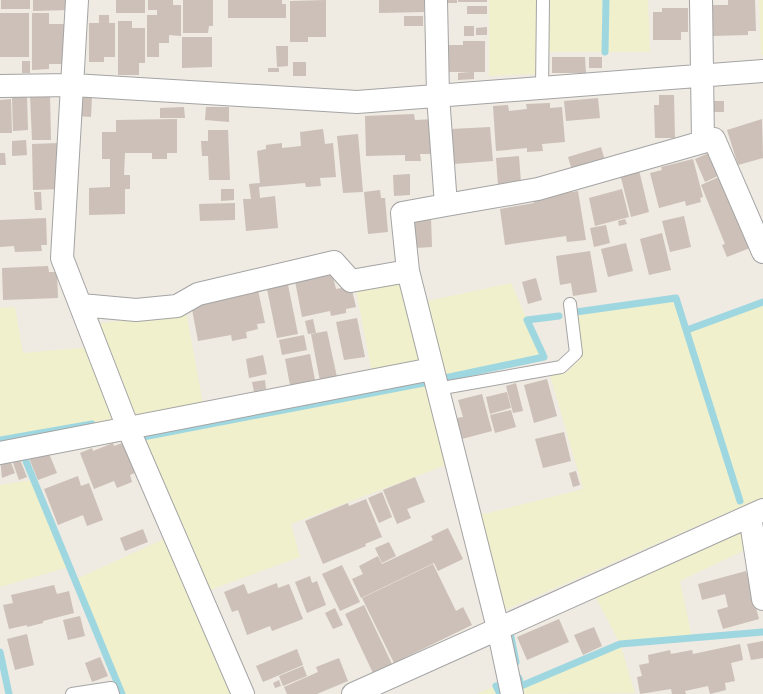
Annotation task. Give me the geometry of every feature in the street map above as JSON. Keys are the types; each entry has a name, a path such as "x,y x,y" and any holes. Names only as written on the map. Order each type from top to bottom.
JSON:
{"street":[{"path":"77,0 62,258 128,428 243,694"},
{"path":"436,0 438,96 446,205"},
{"path":"701,0 703,142"},
{"path":"0,86 73,85 357,102 702,77 763,71"},
{"path":"512,694 498,628 408,271 402,213 538,189 714,139 763,252"},
{"path":"81,304 136,310 177,306 198,294 334,262 351,281 408,271"},
{"path":"0,453 128,428 435,379"},
{"path":"353,694 756,513 763,599"}],"lane":[{"path":"542,89 543,0"},
{"path":"435,379 561,367 576,353 570,304"},
{"path":"72,694 111,688 113,694"}],"green space":[{"path":"489,0 537,0 536,74 489,76"},
{"path":"547,0 648,0 650,52 547,52"},
{"path":"759,0 763,0 763,54 761,55"},
{"path":"401,277 422,360 372,373 355,286"},
{"path":"511,283 544,357 440,379 423,302"},
{"path":"676,298 687,330 763,302 763,501 747,504 503,611 480,515 583,489 550,375 568,371 581,358 576,312"},
{"path":"15,307 23,353 90,347 116,420 0,440 0,308"},
{"path":"186,311 203,404 139,416 130,411 97,324"},
{"path":"424,383 446,465 291,524 300,557 207,591 143,437"},
{"path":"33,480 69,567 0,587 0,485"},
{"path":"734,531 743,532 749,548 680,581 692,638 620,644 594,594"},
{"path":"166,538 233,694 122,694 74,580"},
{"path":"620,644 635,693 522,694 521,686"},
{"path":"496,686 500,694 476,694"}],"building":[{"path":"1,0 30,0 30,9 1,9"},
{"path":"33,0 69,0 69,10 33,11"},
{"path":"116,0 145,0 145,13 116,13"},
{"path":"148,0 173,0 173,5 181,5 181,36 169,35 169,43 159,43 159,57 147,57 147,15 157,15 157,10 148,10"},
{"path":"183,0 213,0 213,26 209,26 208,33 183,33"},
{"path":"228,0 282,0 282,4 286,4 286,18 228,18"},
{"path":"326,0 326,37 308,37 308,42 290,42 290,1"},
{"path":"379,0 424,0 424,12 379,13"},
{"path":"444,0 457,0 457,3 444,3"},
{"path":"458,0 487,0 487,2 458,2"},
{"path":"728,0 755,0 756,31 748,31 748,35 712,36 712,5 728,5"},
{"path":"467,6 487,6 487,14 467,14"},
{"path":"662,8 688,8 688,32 681,32 681,40 653,40 653,12 662,12"},
{"path":"0,13 29,13 29,57 0,57"},
{"path":"32,13 49,13 49,24 66,24 67,64 49,64 49,69 32,70"},
{"path":"99,15 109,15 109,23 115,23 115,57 104,57 104,62 89,62 89,23 99,23"},
{"path":"404,16 423,16 423,26 404,26"},
{"path":"118,21 132,21 132,28 145,28 145,63 139,63 139,75 118,75"},
{"path":"464,26 474,26 474,36 464,36"},
{"path":"487,27 487,35 476,35 476,28"},
{"path":"182,37 212,37 212,67 182,68"},
{"path":"463,41 485,41 485,72 474,72 474,79 458,80 458,73 470,72 445,72 445,45 463,45"},
{"path":"276,46 288,46 288,66 277,67"},
{"path":"552,57 585,57 586,73 552,73"},
{"path":"589,57 602,57 602,68 589,68"},
{"path":"22,61 30,61 30,73 22,73"},
{"path":"293,62 306,62 306,76 293,76"},
{"path":"268,68 279,68 279,72 268,72"},
{"path":"50,94 51,140 32,140 30,95"},
{"path":"659,95 674,95 675,138 655,138 654,105 659,105"},
{"path":"27,96 28,130 13,131 12,97"},
{"path":"78,96 92,97 91,117 77,116"},
{"path":"598,98 600,118 566,121 564,101"},
{"path":"11,99 12,133 0,133 0,100"},
{"path":"712,101 724,101 724,112 712,112"},
{"path":"550,103 550,108 562,107 565,142 542,144 543,151 527,152 527,148 496,151 493,106 508,105 509,111 527,109 526,104"},
{"path":"184,107 185,118 160,118 160,108"},
{"path":"206,107 229,107 229,122 205,120"},
{"path":"414,114 415,120 436,119 437,154 420,154 421,161 405,161 405,155 366,156 365,116"},
{"path":"177,119 177,153 167,153 167,159 152,159 152,153 125,153 124,175 130,175 130,189 125,189 125,214 89,215 89,188 110,187 110,159 102,159 102,132 116,132 116,120"},
{"path":"762,119 763,158 738,165 727,130"},
{"path":"490,127 493,161 454,164 451,129"},
{"path":"323,129 325,144 333,143 336,177 320,178 321,186 306,187 305,183 259,187 260,198 275,196 278,228 246,231 243,199 251,199 249,184 260,183 257,151 266,149 266,145 282,143 282,148 301,146 300,132"},
{"path":"208,130 228,130 230,180 209,180 208,156 202,156 201,141 208,141"},
{"path":"358,134 363,192 343,193 337,136"},
{"path":"26,140 27,155 12,156 12,141"},
{"path":"60,143 62,189 33,190 32,144"},
{"path":"601,147 606,164 573,174 568,157"},
{"path":"711,152 720,175 705,182 695,159"},
{"path":"0,153 5,153 6,165 0,165"},
{"path":"519,156 521,183 498,185 496,158"},
{"path":"693,159 703,197 700,198 701,202 686,206 685,201 659,208 650,173 662,170 661,167"},
{"path":"639,170 649,212 631,217 620,174"},
{"path":"410,174 410,195 394,196 393,175"},
{"path":"721,176 750,248 727,257 722,245 725,244 701,185"},
{"path":"221,189 234,189 234,200 221,201"},
{"path":"622,189 629,217 595,226 589,198"},
{"path":"380,190 381,198 385,198 388,232 368,234 364,192"},
{"path":"578,191 586,240 567,242 566,236 505,245 500,209 534,203 533,198"},
{"path":"34,192 41,192 42,210 35,210"},
{"path":"235,203 235,220 200,221 199,204"},
{"path":"684,216 691,247 670,252 662,221"},
{"path":"431,217 432,247 415,248 414,218"},
{"path":"46,218 47,245 41,245 42,251 15,252 14,246 0,247 0,220"},
{"path":"625,219 627,224 619,226 618,221"},
{"path":"606,225 610,243 594,247 590,228"},
{"path":"662,233 671,270 649,275 640,239"},
{"path":"626,243 633,271 608,277 601,249"},
{"path":"590,251 597,292 573,296 571,283 560,285 556,256"},
{"path":"48,266 49,272 57,272 58,298 3,300 2,268"},
{"path":"332,273 336,289 351,286 356,307 346,309 346,313 331,316 330,311 302,317 295,281"},
{"path":"536,278 542,300 528,304 522,282"},
{"path":"288,285 298,334 277,338 267,289"},
{"path":"258,290 265,323 257,324 258,329 246,332 247,338 232,341 231,335 198,341 191,304"},
{"path":"357,318 365,357 344,360 336,322"},
{"path":"313,319 316,333 308,334 305,321"},
{"path":"327,331 337,377 320,381 311,334"},
{"path":"304,335 307,350 282,355 279,340"},
{"path":"310,354 315,380 290,385 285,359"},
{"path":"263,355 267,374 249,378 246,359"},
{"path":"547,379 557,416 534,423 524,385"},
{"path":"265,380 266,389 254,392 252,382"},
{"path":"516,383 523,411 513,413 506,386"},
{"path":"507,392 511,408 490,414 486,397"},
{"path":"482,394 492,431 462,439 457,418 463,417 458,400"},
{"path":"511,410 516,427 495,433 490,415"},
{"path":"564,432 571,461 543,468 535,439"},
{"path":"125,442 137,472 130,475 132,482 117,488 114,481 94,489 80,453 92,448 93,451 113,443 114,446"},
{"path":"48,451 57,473 38,480 29,458"},
{"path":"8,455 15,473 2,478 0,458"},
{"path":"19,457 27,477 19,480 12,460"},
{"path":"576,471 580,485 573,487 569,473"},
{"path":"78,476 81,486 89,483 103,520 87,526 83,515 58,525 44,489"},
{"path":"415,477 425,502 407,509 411,518 397,524 383,490"},
{"path":"382,492 392,517 379,523 368,498"},
{"path":"366,499 382,537 365,544 366,546 323,564 305,521 348,503 349,506"},
{"path":"448,528 463,559 438,571 434,563 361,598 352,579 363,574 359,566 378,556 382,564 433,540 431,536"},
{"path":"143,529 148,542 125,551 120,538"},
{"path":"389,542 396,556 382,563 375,548"},
{"path":"433,564 456,611 463,607 472,625 394,663 362,598"},
{"path":"342,565 360,602 340,611 322,574"},
{"path":"746,571 759,619 723,629 717,610 728,607 725,594 702,600 698,584"},
{"path":"310,576 312,583 317,581 326,605 307,613 295,582"},
{"path":"277,583 278,588 289,584 303,619 272,631 270,626 247,635 238,610 232,612 224,592 244,584 248,594"},
{"path":"54,585 57,594 69,591 74,613 27,627 27,625 9,629 3,605 13,603 11,595"},
{"path":"364,605 392,664 373,673 345,614"},
{"path":"335,608 343,625 333,629 325,613"},
{"path":"80,616 85,636 68,640 63,620"},
{"path":"559,619 569,642 527,660 517,637"},
{"path":"594,627 602,646 583,655 574,635"},
{"path":"27,634 34,665 15,670 7,639"},
{"path":"763,641 763,658 751,660 747,644"},
{"path":"740,644 743,660 731,663 735,681 725,683 726,690 710,694 708,686 685,691 686,694 672,694 671,689 640,694 637,677 642,676 639,665 649,663 648,655 670,650 671,654 692,650 693,654"},
{"path":"297,649 303,665 263,682 256,666"},
{"path":"100,657 108,676 92,682 85,663"},
{"path":"339,658 348,681 317,694 287,694 284,687 318,672 316,667"},
{"path":"303,666 307,676 283,686 279,676"},
{"path":"279,680 281,686 275,688 273,683"}],"waterway":[{"path":"605,52 606,0"},
{"path":"576,312 676,298 740,501"},
{"path":"687,330 763,302"},
{"path":"440,379 544,357 527,320 559,316"},
{"path":"143,437 424,383"},
{"path":"0,440 92,424"},
{"path":"23,454 122,694"},
{"path":"519,678 521,686 620,644 763,632"},
{"path":"511,637 516,662"},
{"path":"0,652 9,694"},
{"path":"496,686 500,694"}]}
